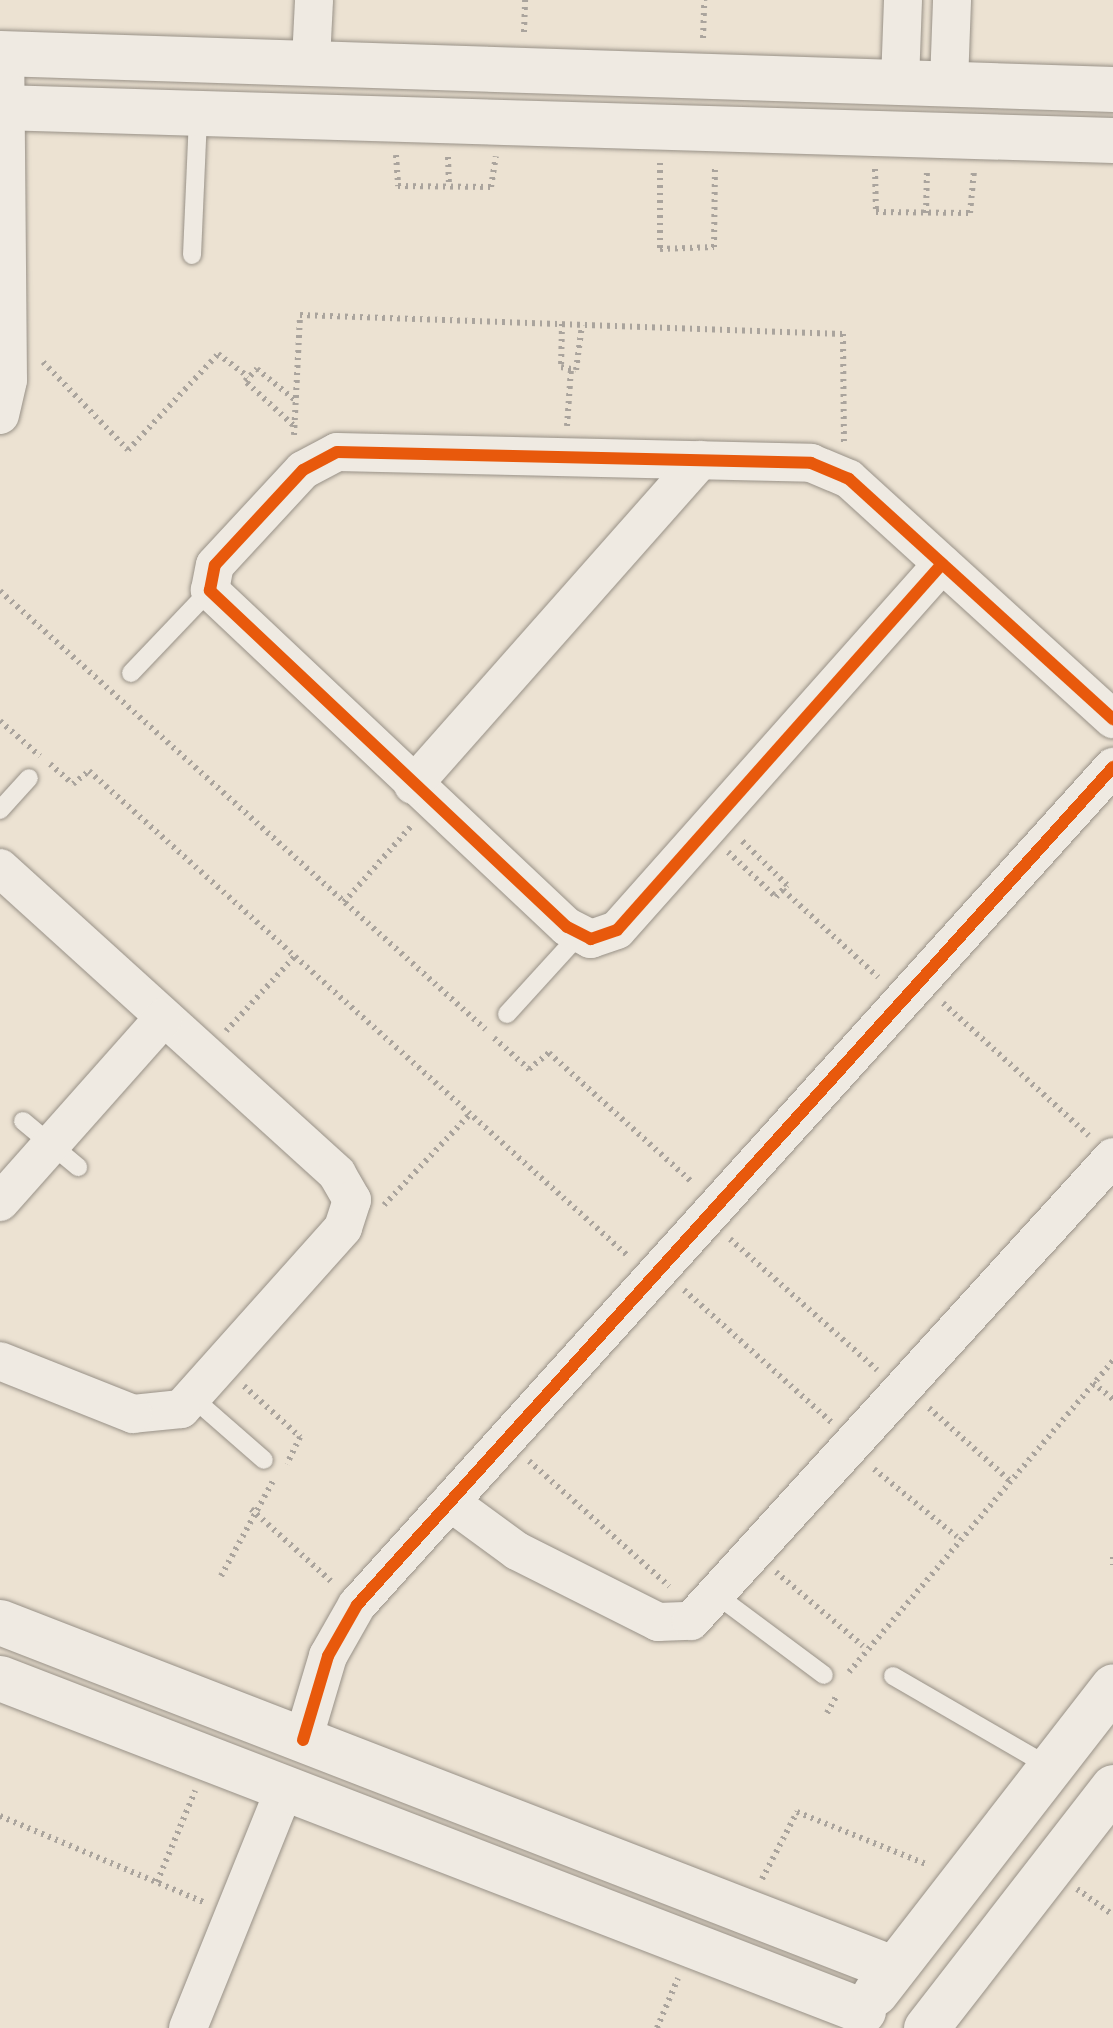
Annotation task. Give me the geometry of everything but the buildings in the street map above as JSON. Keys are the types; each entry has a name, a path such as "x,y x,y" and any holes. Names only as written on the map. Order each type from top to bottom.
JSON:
{"street":[{"path":"311,60 314,0"},
{"path":"900,82 903,0"},
{"path":"949,83 952,0"},
{"path":"0,416 7,325 2,53 311,60 1113,89"},
{"path":"2,107 1113,140"},
{"path":"942,564 616,930 578,936 422,794 210,590 215,564 293,481 337,452 811,463 843,475 942,564 1113,719"},
{"path":"422,794 701,460"},
{"path":"303,1740 328,1656 357,1605 1113,768"},
{"path":"0,868 337,1174 350,1215 193,1398 149,1418 0,1362"},
{"path":"0,1202 164,1017"},
{"path":"450,1502 518,1551 658,1622 709,1605 1113,1157"},
{"path":"0,1622 892,1968"},
{"path":"62,1702 78,1652"},
{"path":"0,1678 692,1944 857,2020 958,1878 1113,1686"},
{"path":"200,2025 234,1915 286,1786"},
{"path":"926,2028 1113,1787"},
{"path":"1010,1812 1061,1851"}],"lane":[{"path":"192,255 198,112"},
{"path":"131,674 210,590"},
{"path":"0,810 29,778"},
{"path":"506,1014 578,936"},
{"path":"193,1398 264,1460"},
{"path":"709,1605 824,1675"},
{"path":"892,1676 1048,1766"}],"path":[{"path":"397,119 398,186 494,186 496,121"},
{"path":"661,126 658,246 710,250 716,128"},
{"path":"876,133 876,212 972,213 974,136"},
{"path":"293,481 300,315 843,334 843,475"},
{"path":"562,324 561,367 571,369 580,367 582,325"},
{"path":"7,325 128,450 218,354 248,377 294,426"},
{"path":"564,457 571,369"},
{"path":"248,377 258,370 295,400"},
{"path":"0,591 528,1068 549,1053 712,1212 904,1390 1008,1480"},
{"path":"0,720 71,783 89,771 470,1114 958,1538"},
{"path":"344,902 422,794"},
{"path":"711,824 787,884 783,890 775,896 711,824"},
{"path":"783,890 1113,1157"},
{"path":"205,1054 295,956"},
{"path":"350,1215 386,1204 470,1114"},
{"path":"827,1713 863,1646 1113,1361"},
{"path":"1093,1382 1113,1400"},
{"path":"506,1440 709,1605"},
{"path":"251,1509 357,1605"},
{"path":"755,1554 863,1646"},
{"path":"1113,1557 1113,1565"},
{"path":"157,1882 210,1757"},
{"path":"749,1913 783,1824 796,1812 958,1878"},
{"path":"0,1830 2,1817 234,1915"},
{"path":"657,2028 692,1944"}],"cycle path":[{"path":"942,564 617,930 591,939 567,927 210,590 215,565 303,470 337,452 811,463 849,479 1113,719"},
{"path":"303,1740 328,1656 357,1605 1113,767"}]}
